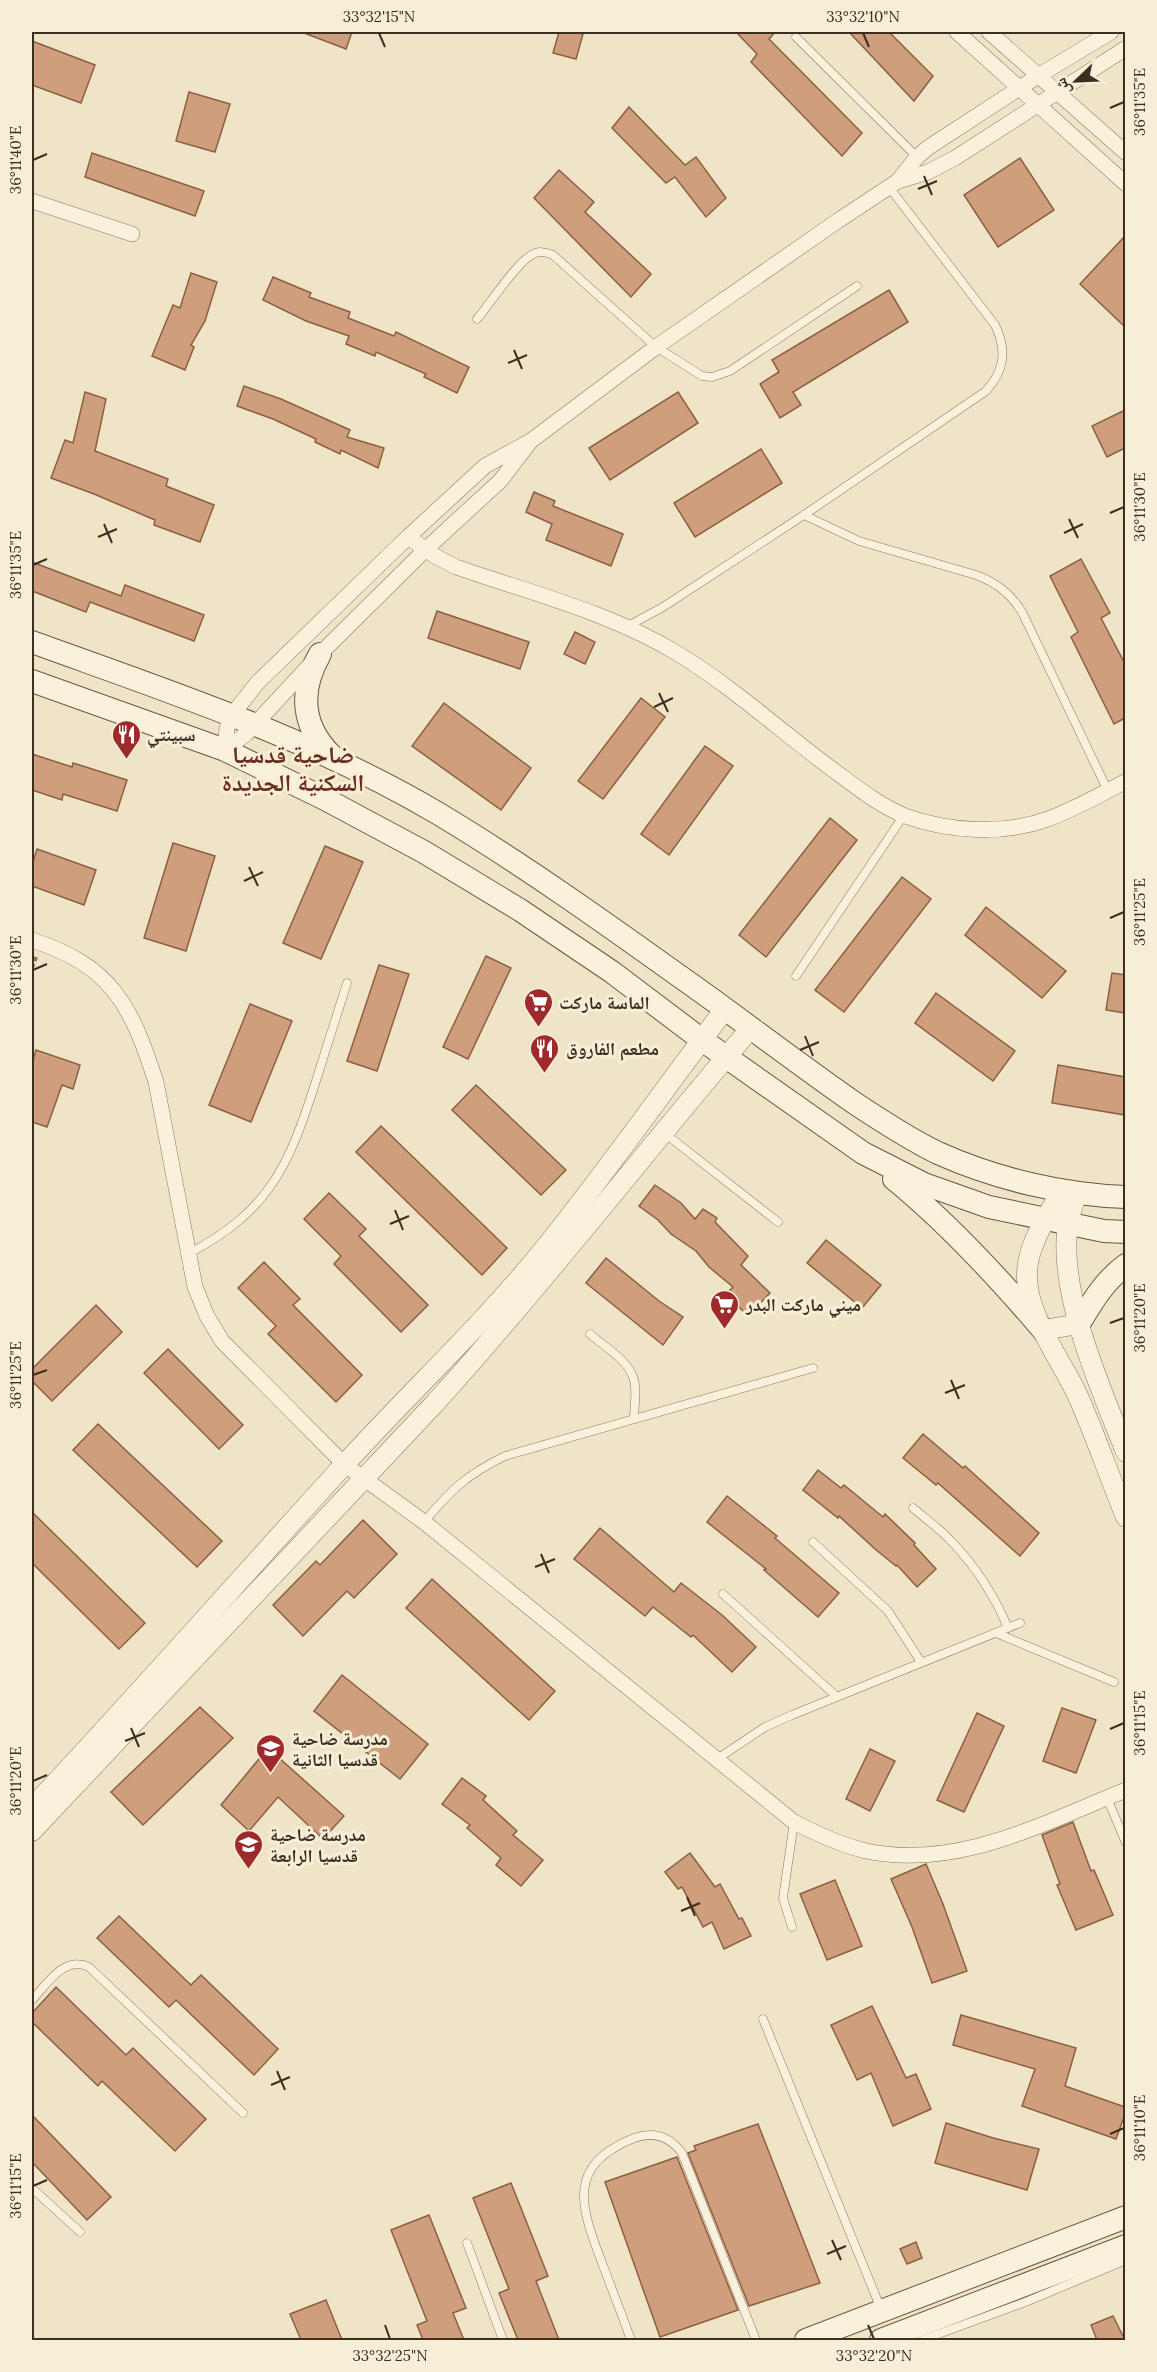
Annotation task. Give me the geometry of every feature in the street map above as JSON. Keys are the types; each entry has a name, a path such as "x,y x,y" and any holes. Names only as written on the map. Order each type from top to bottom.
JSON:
{"main road":[{"path":"32,642 256,724 335,760 438,813 624,937 882,1121 938,1153 998,1176 1070,1191 1125,1197"},
{"path":"320,654 309,677 305,701 314,734 335,760"},
{"path":"32,681 225,750 326,799 424,852 510,904 612,972 702,1040 863,1153 959,1237 1043,1330"},
{"path":"863,1153 935,1188 989,1208 1104,1231 1125,1232"},
{"path":"1079,1324 1111,1276 1125,1265"},
{"path":"806,2340 1125,2217"},
{"path":"881,2340 1125,2246"}],"street":[{"path":"957,32 1125,184"},
{"path":"989,32 1125,153"},
{"path":"894,184 916,157 1020,87 1110,32"},
{"path":"225,750 227,728 232,715 258,682 485,466 532,440 656,347 894,184 942,166 1125,48"},
{"path":"32,201 132,234"},
{"path":"225,750 256,724 320,654 425,550 500,481 532,440"},
{"path":"408,537 425,550 456,567 626,627 679,654 837,773 874,799 904,815 939,826 975,830 1011,828 1046,820 1125,782"},
{"path":"32,940 74,956 100,975 118,994 134,1023 146,1050 156,1082 188,1254 199,1296 207,1316 222,1341 345,1464 424,1522 794,1822 829,1839 867,1851 906,1855 945,1854 983,1846 1125,1790"},
{"path":"32,1831 500,1331 554,1250 725,1009"},
{"path":"32,1808 129,1705 345,1464 486,1316 554,1250 662,1131 750,1029"},
{"path":"645,1120 662,1131"},
{"path":"1070,1191 1046,1219 1029,1255 1026,1274 1028,1294 1043,1330 1077,1395 1125,1517"},
{"path":"1070,1191 1069,1275 1079,1324 1125,1452"},
{"path":"486,1316 500,1331"},
{"path":"1043,1330 1079,1324"},
{"path":"418,1386 436,1402"}],"lane":[{"path":"796,37 916,157"},
{"path":"626,627 663,607 804,515 986,391 996,380 1002,367 1004,352 995,325 894,184"},
{"path":"477,320 525,259 538,252 545,252 553,255 656,347 702,376 712,377 722,375 857,286"},
{"path":"804,515 859,541 976,575 991,580 1003,588 1022,612 1108,791"},
{"path":"796,976 904,815"},
{"path":"188,1254 234,1226 272,1186 298,1138 347,983"},
{"path":"662,1131 778,1221"},
{"path":"590,1334 622,1362 633,1376 635,1384 634,1419"},
{"path":"424,1522 453,1488 486,1465 524,1450 813,1368"},
{"path":"913,1508 951,1540 963,1554 991,1595 1008,1628"},
{"path":"813,1542 888,1611 921,1662"},
{"path":"723,1594 836,1696"},
{"path":"717,1759 765,1727 836,1696 1020,1623"},
{"path":"996,1633 1114,1683"},
{"path":"1107,1798 1125,1843"},
{"path":"792,1927 783,1898 794,1822"},
{"path":"32,2000 62,1968 75,1963 89,1967 243,2113"},
{"path":"763,2019 881,2311"},
{"path":"631,2340 588,2226 583,2198 589,2174 604,2155 625,2143 646,2135 667,2138 682,2153 756,2340"},
{"path":"32,2188 80,2232"},
{"path":"467,2243 503,2340"},
{"path":"921,2340 1028,2301 1125,2260"}],"building":[{"path":"304,32 352,32 346,49"},
{"path":"559,32 583,34 576,59 553,53"},
{"path":"736,32 775,32 769,39 862,133 842,156 751,62 757,54"},
{"path":"849,32 889,32 933,76 914,101"},
{"path":"32,41 95,65 81,103 32,85"},
{"path":"189,92 230,104 215,152 176,141"},
{"path":"629,107 685,165 696,157 726,198 706,217 675,177 666,183 612,128"},
{"path":"92,153 204,191 195,216 85,177"},
{"path":"1020,158 1054,210 998,247 964,195"},
{"path":"559,170 594,202 585,212 651,274 631,297 534,198"},
{"path":"1125,236 1125,327 1080,284"},
{"path":"191,273 217,282 205,321 191,345 194,347 185,370 152,356 173,305 180,308"},
{"path":"273,277 311,293 309,297 350,312 348,318 394,336 396,332 469,367 457,393 424,377 426,374 376,352 375,356 346,344 349,336 306,321 263,300"},
{"path":"889,290 908,322 793,392 801,405 780,418 760,384 779,372 772,360"},
{"path":"244,386 281,399 350,430 347,437 384,448 378,468 341,450 340,454 315,442 316,439 273,419 237,406"},
{"path":"85,392 106,399 95,451 168,479 166,486 214,505 200,542 154,525 155,520 51,478 65,440 73,443"},
{"path":"678,392 698,423 610,480 589,448"},
{"path":"1125,410 1125,448 1107,457 1092,426"},
{"path":"761,449 782,483 695,537 674,503"},
{"path":"534,492 555,501 553,506 623,534 611,566 546,540 552,524 526,512"},
{"path":"1081,559 1110,613 1101,618 1125,664 1125,718 1114,724 1071,637 1078,632 1050,576"},
{"path":"32,562 121,596 125,585 204,615 194,641 90,602 86,612 32,591"},
{"path":"437,611 529,642 520,669 428,638"},
{"path":"575,632 595,642 585,664 564,654"},
{"path":"641,698 665,717 603,799 578,781"},
{"path":"444,703 531,768 501,810 412,746"},
{"path":"705,746 733,766 669,855 641,834"},
{"path":"32,754 72,767 73,763 127,780 117,811 63,794 62,800 32,790"},
{"path":"830,818 857,840 766,957 739,935"},
{"path":"173,843 215,856 186,951 144,938"},
{"path":"325,846 363,862 321,959 283,943"},
{"path":"37,849 96,870 84,905 32,886 32,865"},
{"path":"902,877 931,899 844,1012 815,990"},
{"path":"986,907 1066,971 1042,998 965,935"},
{"path":"486,956 511,968 468,1059 443,1047"},
{"path":"379,965 409,974 377,1071 347,1061"},
{"path":"1112,973 1125,975 1125,1013 1106,1010"},
{"path":"936,993 1015,1051 993,1081 915,1023"},
{"path":"250,1004 292,1021 251,1122 209,1105"},
{"path":"36,1050 80,1065 73,1089 62,1085 47,1127 32,1122 32,1064"},
{"path":"1058,1065 1125,1077 1125,1115 1052,1103"},
{"path":"476,1085 566,1170 541,1195 452,1110"},
{"path":"381,1126 507,1248 482,1275 356,1152"},
{"path":"655,1185 681,1203 695,1219 703,1209 717,1218 715,1222 748,1256 741,1265 770,1293 748,1316 726,1294 733,1287 709,1267 696,1251 671,1234 658,1220 639,1206"},
{"path":"329,1193 366,1229 359,1236 428,1305 401,1332 334,1264 341,1256 304,1219"},
{"path":"826,1240 881,1285 862,1308 807,1263"},
{"path":"606,1258 659,1301 683,1317 663,1345 586,1283"},
{"path":"264,1262 300,1299 293,1305 362,1375 336,1402 268,1334 276,1326 238,1288"},
{"path":"96,1305 122,1332 52,1401 32,1381 32,1369"},
{"path":"168,1349 243,1425 219,1449 144,1373"},
{"path":"98,1424 222,1541 197,1567 73,1450"},
{"path":"923,1434 963,1468 965,1466 1039,1533 1020,1556 938,1483 936,1485 903,1458"},
{"path":"818,1470 841,1488 844,1485 883,1517 885,1514 915,1543 914,1545 936,1569 917,1587 897,1565 875,1549 839,1516 838,1518 803,1490"},
{"path":"727,1496 777,1536 775,1538 839,1593 818,1617 764,1570 766,1569 707,1522"},
{"path":"32,1512 145,1623 119,1649 32,1563"},
{"path":"363,1520 397,1554 354,1598 347,1591 303,1636 273,1605 316,1561 320,1565"},
{"path":"600,1528 674,1592 681,1583 722,1615 756,1647 732,1672 693,1635 691,1637 653,1607 645,1616 574,1559"},
{"path":"432,1579 555,1691 529,1720 406,1608"},
{"path":"342,1675 428,1744 400,1779 314,1711"},
{"path":"200,1707 233,1738 143,1825 111,1792"},
{"path":"1062,1708 1096,1720 1076,1773 1043,1761"},
{"path":"977,1713 1004,1726 964,1812 937,1800"},
{"name":"مدرسة ضاحية قدسيا الثانية","path":"268,1748 344,1816 323,1839 278,1797 249,1831 221,1805"},
{"path":"870,1749 895,1761 870,1811 846,1799"},
{"path":"462,1778 486,1796 483,1800 517,1831 513,1835 543,1860 521,1886 496,1865 501,1858 467,1828 470,1825 442,1804"},
{"path":"1073,1822 1091,1871 1094,1870 1113,1915 1076,1930 1057,1885 1060,1884 1042,1835"},
{"path":"690,1853 715,1887 720,1884 751,1936 724,1949 712,1922 703,1927 682,1887 678,1889 665,1872"},
{"path":"926,1864 967,1971 932,1983 912,1927 891,1879"},
{"path":"835,1880 862,1946 827,1960 800,1894"},
{"path":"119,1916 191,1985 201,1975 278,2049 254,2075 176,2000 169,2007 97,1938"},
{"path":"56,1987 126,2055 133,2048 206,2119 175,2151 102,2081 98,2086 32,2022 32,2013"},
{"path":"872,2006 906,2078 916,2074 931,2109 893,2126 871,2073 857,2080 831,2025"},
{"path":"961,2015 1076,2048 1065,2086 1125,2107 1125,2114 1116,2139 1022,2106 1035,2069 953,2045"},
{"path":"32,2115 111,2197 87,2220 32,2162"},
{"path":"946,2123 1039,2149 1027,2190 935,2163"},
{"path":"758,2124 820,2283 749,2306 688,2153 696,2150 694,2146"},
{"path":"677,2157 738,2310 660,2337 605,2182"},
{"path":"511,2183 548,2276 536,2281 559,2340 518,2340 499,2293 509,2289 473,2198"},
{"path":"429,2215 466,2308 453,2313 464,2340 423,2340 417,2325 427,2321 391,2230"},
{"path":"916,2242 922,2258 907,2264 900,2249"},
{"path":"326,2300 342,2340 301,2340 290,2314"},
{"path":"1113,2316 1125,2340 1097,2340 1091,2325"}],"place":[{"name":"سبينتي","path":"126,760"},
{"name":"الماسة ماركت","path":"538,1028"},
{"name":"مطعم الفاروق","path":"545,1074"},
{"name":"ميني ماركت البدر","path":"725,1330"},
{"name":"مدرسة ضاحية قدسيا الثانية","path":"271,1774"},
{"name":"مدرسة ضاحية قدسيا الرابعة","path":"249,1870"}],"district":[{"name":"ضاحية قدسيا السكنية الجديدة","path":"293,768"}]}
